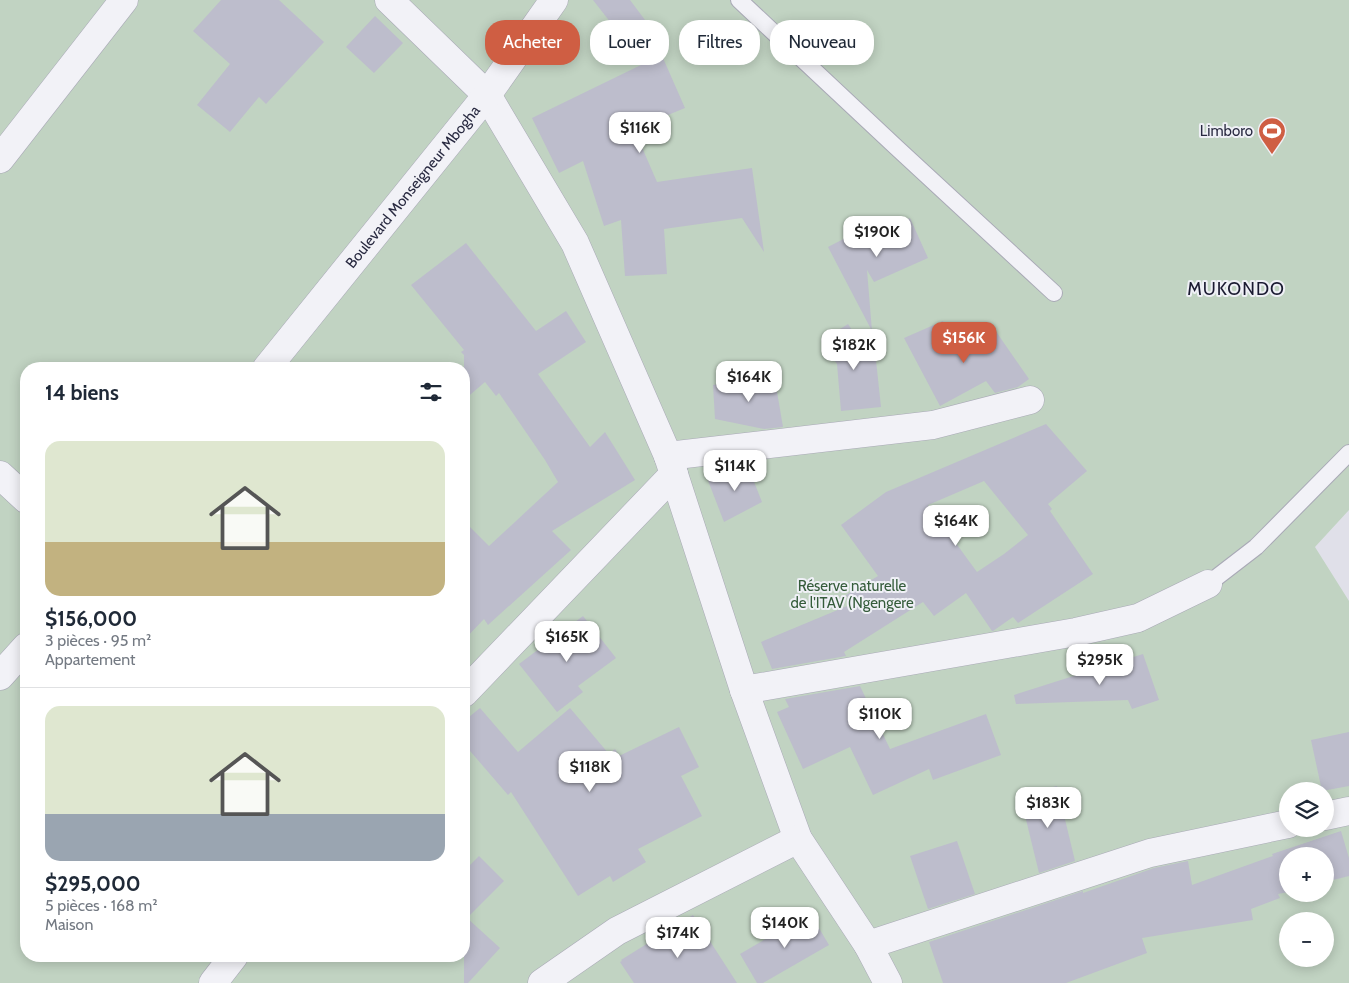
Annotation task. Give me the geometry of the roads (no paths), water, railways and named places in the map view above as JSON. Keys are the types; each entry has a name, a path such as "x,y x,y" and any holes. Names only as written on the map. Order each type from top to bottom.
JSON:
{"street":[{"path":"0,159 124,0"},
{"path":"389,0 487,95 576,243 671,465 744,690 798,839 868,946 888,983"},
{"name":"Boulevard Monseigneur Mbogha","path":"272,362 487,95 554,0"},
{"path":"470,685 671,465 933,425 1030,400"},
{"path":"0,475 20,493"},
{"path":"744,690 1076,632 1138,618 1208,584"},
{"path":"0,676 20,654"},
{"path":"1334,814 1349,810"},
{"path":"868,946 1150,853 1279,826"},
{"path":"542,983 617,931 798,839"},
{"path":"213,983 229,962"}],"lane":[{"path":"739,0 1054,293"},
{"path":"1208,584 1256,547 1349,453"}],"place":[{"name":"Limboro","path":"1272,155"}],"district":[{"name":"MUKONDO","path":"1236,289"}],"park label":[{"name":"Réserve naturelle de l'ITAV (Ngengere","path":"852,594"}]}
